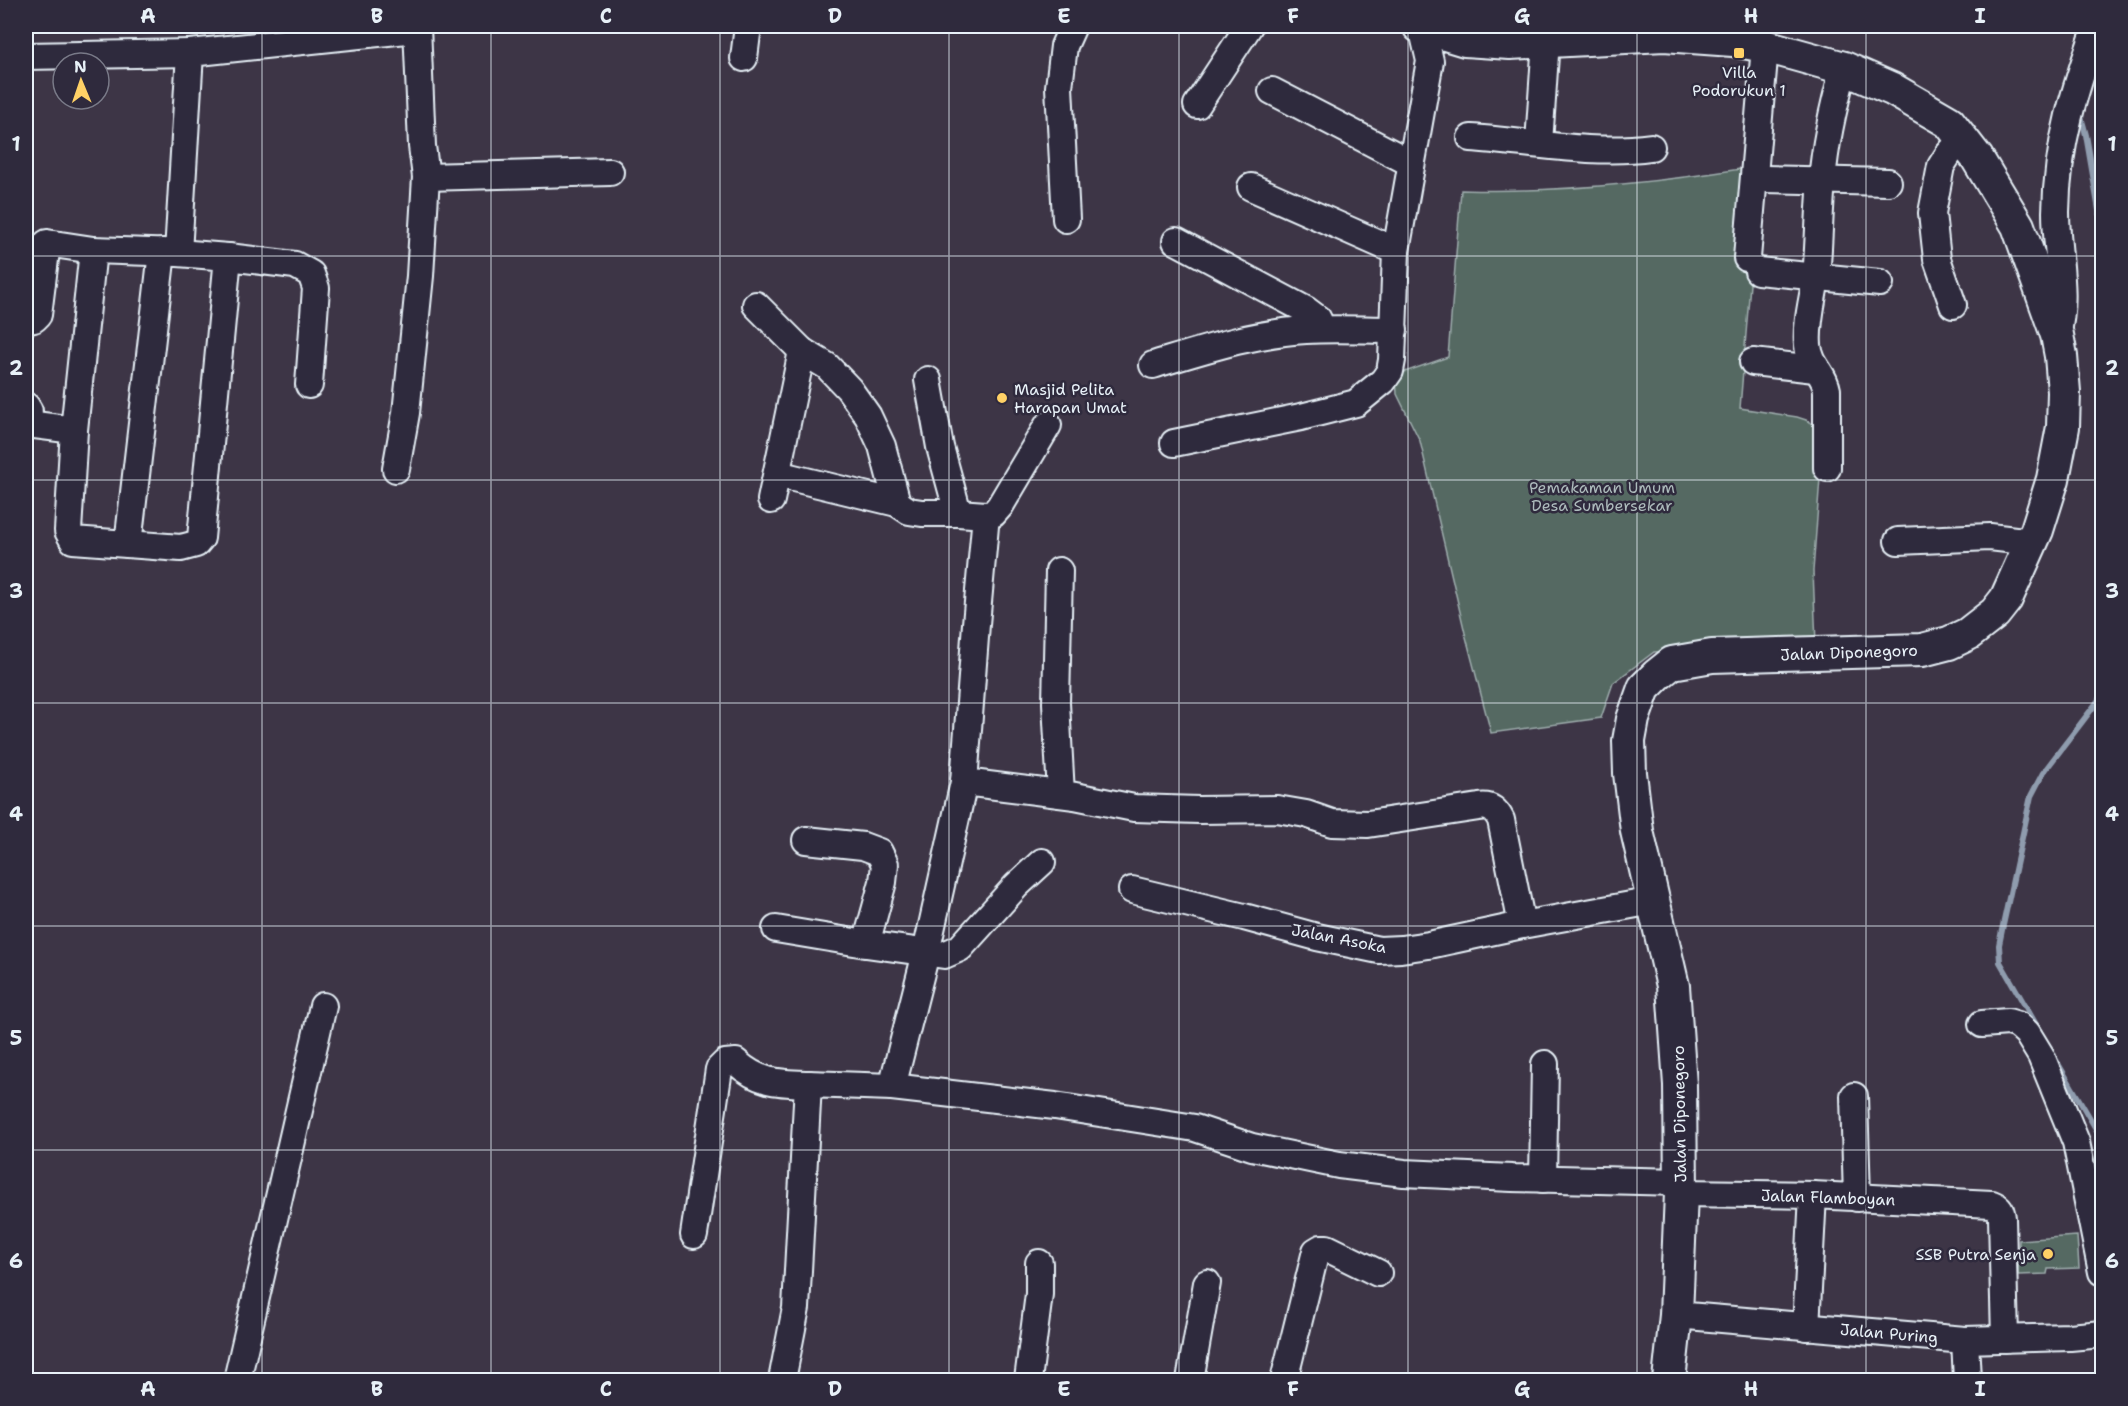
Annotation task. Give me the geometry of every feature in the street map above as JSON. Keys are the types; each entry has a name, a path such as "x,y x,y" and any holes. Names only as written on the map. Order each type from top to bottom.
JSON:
{"main road":[{"name":"Jalan Diponegoro","path":"1419,26 1465,40 1510,43 1551,35 1664,35 1733,40 1765,46 1844,68 1892,89 1949,122 1963,138 2018,226 2057,335 2061,356 2064,392 2063,427 2053,479 2032,542 2006,599 1995,613 1968,634 1948,643 1922,650 1712,656 1672,663 1644,688 1633,719 1629,741 1630,773 1637,831 1673,986 1680,1085 1676,1315 1670,1380"}],"street":[{"path":"744,58 748,26"},
{"path":"1066,219 1059,87 1064,46 1073,26"},
{"path":"1197,105 1249,26"},
{"path":"1174,443 1301,417 1356,403 1376,388 1390,371 1394,330 1396,251 1430,61 1424,35 1419,26"},
{"path":"2057,335 2061,321 2062,287 2056,213 2059,165 2072,100 2097,26"},
{"path":"26,56 190,53 417,27 426,177 420,276 406,413 396,469"},
{"path":"1539,143 1551,35"},
{"path":"1430,61 1465,40"},
{"path":"1765,46 1752,265 1816,276 1880,283"},
{"path":"128,544 170,253 190,53"},
{"path":"1827,468 1827,390 1825,380 1815,369 1811,360 1808,343 1816,276 1822,179 1835,101 1844,68"},
{"path":"1272,91 1411,163"},
{"path":"1471,138 1617,150 1651,147"},
{"path":"1953,305 1937,259 1932,213 1941,166 1963,138"},
{"path":"426,177 610,172"},
{"path":"1765,179 1888,182"},
{"path":"1251,187 1396,251"},
{"path":"1176,241 1306,310 1318,319 1322,329"},
{"path":"93,250 74,430 67,528 69,536 74,540 185,548 200,540 228,257"},
{"path":"26,320 34,319 38,315 35,254 93,250 170,253 295,265 310,274 316,288 309,385"},
{"path":"756,305 802,351 827,366 849,389 868,416 882,446 897,503"},
{"path":"1153,365 1251,337 1322,329 1394,330"},
{"path":"771,500 802,351"},
{"path":"1753,362 1815,369"},
{"path":"928,380 940,447 958,513"},
{"path":"26,422 74,430"},
{"path":"777,474 897,503 909,511 993,514 1048,425"},
{"path":"892,1087 926,951 964,782 986,515"},
{"path":"1898,541 1990,537 2032,542"},
{"path":"1059,571 1056,704 1061,794"},
{"path":"964,782 1061,794 1134,807 1199,810 1277,809 1306,814 1332,824 1368,824 1489,807 1497,813 1501,820 1522,924"},
{"path":"806,840 863,846 879,852 885,864 883,882 866,944"},
{"path":"776,929 944,955 960,948 1016,886 1042,862"},
{"name":"Jalan Asoka","path":"1132,890 1317,937 1379,950 1429,945 1522,924 1653,901"},
{"path":"237,1380 323,1006"},
{"path":"1982,1024 2008,1022 2018,1025 2027,1033 2041,1056 2076,1142 2103,1272"},
{"name":"Jalan Flamboyan","path":"694,1235 719,1069 725,1063 736,1062 769,1082 892,1087 1055,1106 1195,1128 1252,1147 1339,1164 1404,1173 1992,1204 2001,1210 2005,1340"},
{"path":"1543,1179 1545,1064"},
{"path":"782,1380 796,1308 808,1084"},
{"path":"1854,1096 1857,1198"},
{"path":"1806,1327 1814,1195"},
{"path":"1284,1380 1316,1251 1327,1248 1378,1273"},
{"path":"1028,1380 1039,1294 1039,1263"},
{"path":"1190,1380 1208,1283"},
{"name":"Jalan Puring","path":"1676,1315 1965,1340 2103,1334"},
{"path":"1965,1340 1967,1380"}],"green space":[{"name":"Pemakaman Umum Desa Sumbersekar","path":"1763,123 1740,408 1797,417 1817,427 1820,478 1813,571 1816,644 1654,652 1613,683 1601,718 1491,733 1420,441 1397,394 1396,375 1448,357 1461,190 1533,190 1604,186 1747,168"},
{"name":"SSB Putra Senja","path":"2077,1236 2079,1268 2048,1269 2047,1274 2018,1275 2019,1240"}],"waterway":[{"path":"2080,113 2102,228"},
{"path":"2038,1028 2000,962 1999,945 2031,796 2043,773 2102,693"},
{"path":"2053,1055 2102,1139"}],"place":[{"name":"Villa Podorukun 1","path":"1739,53"},
{"name":"Masjid Pelita Harapan Umat","path":"1002,398"},
{"name":"SSB Putra Senja","path":"2048,1254"}]}
